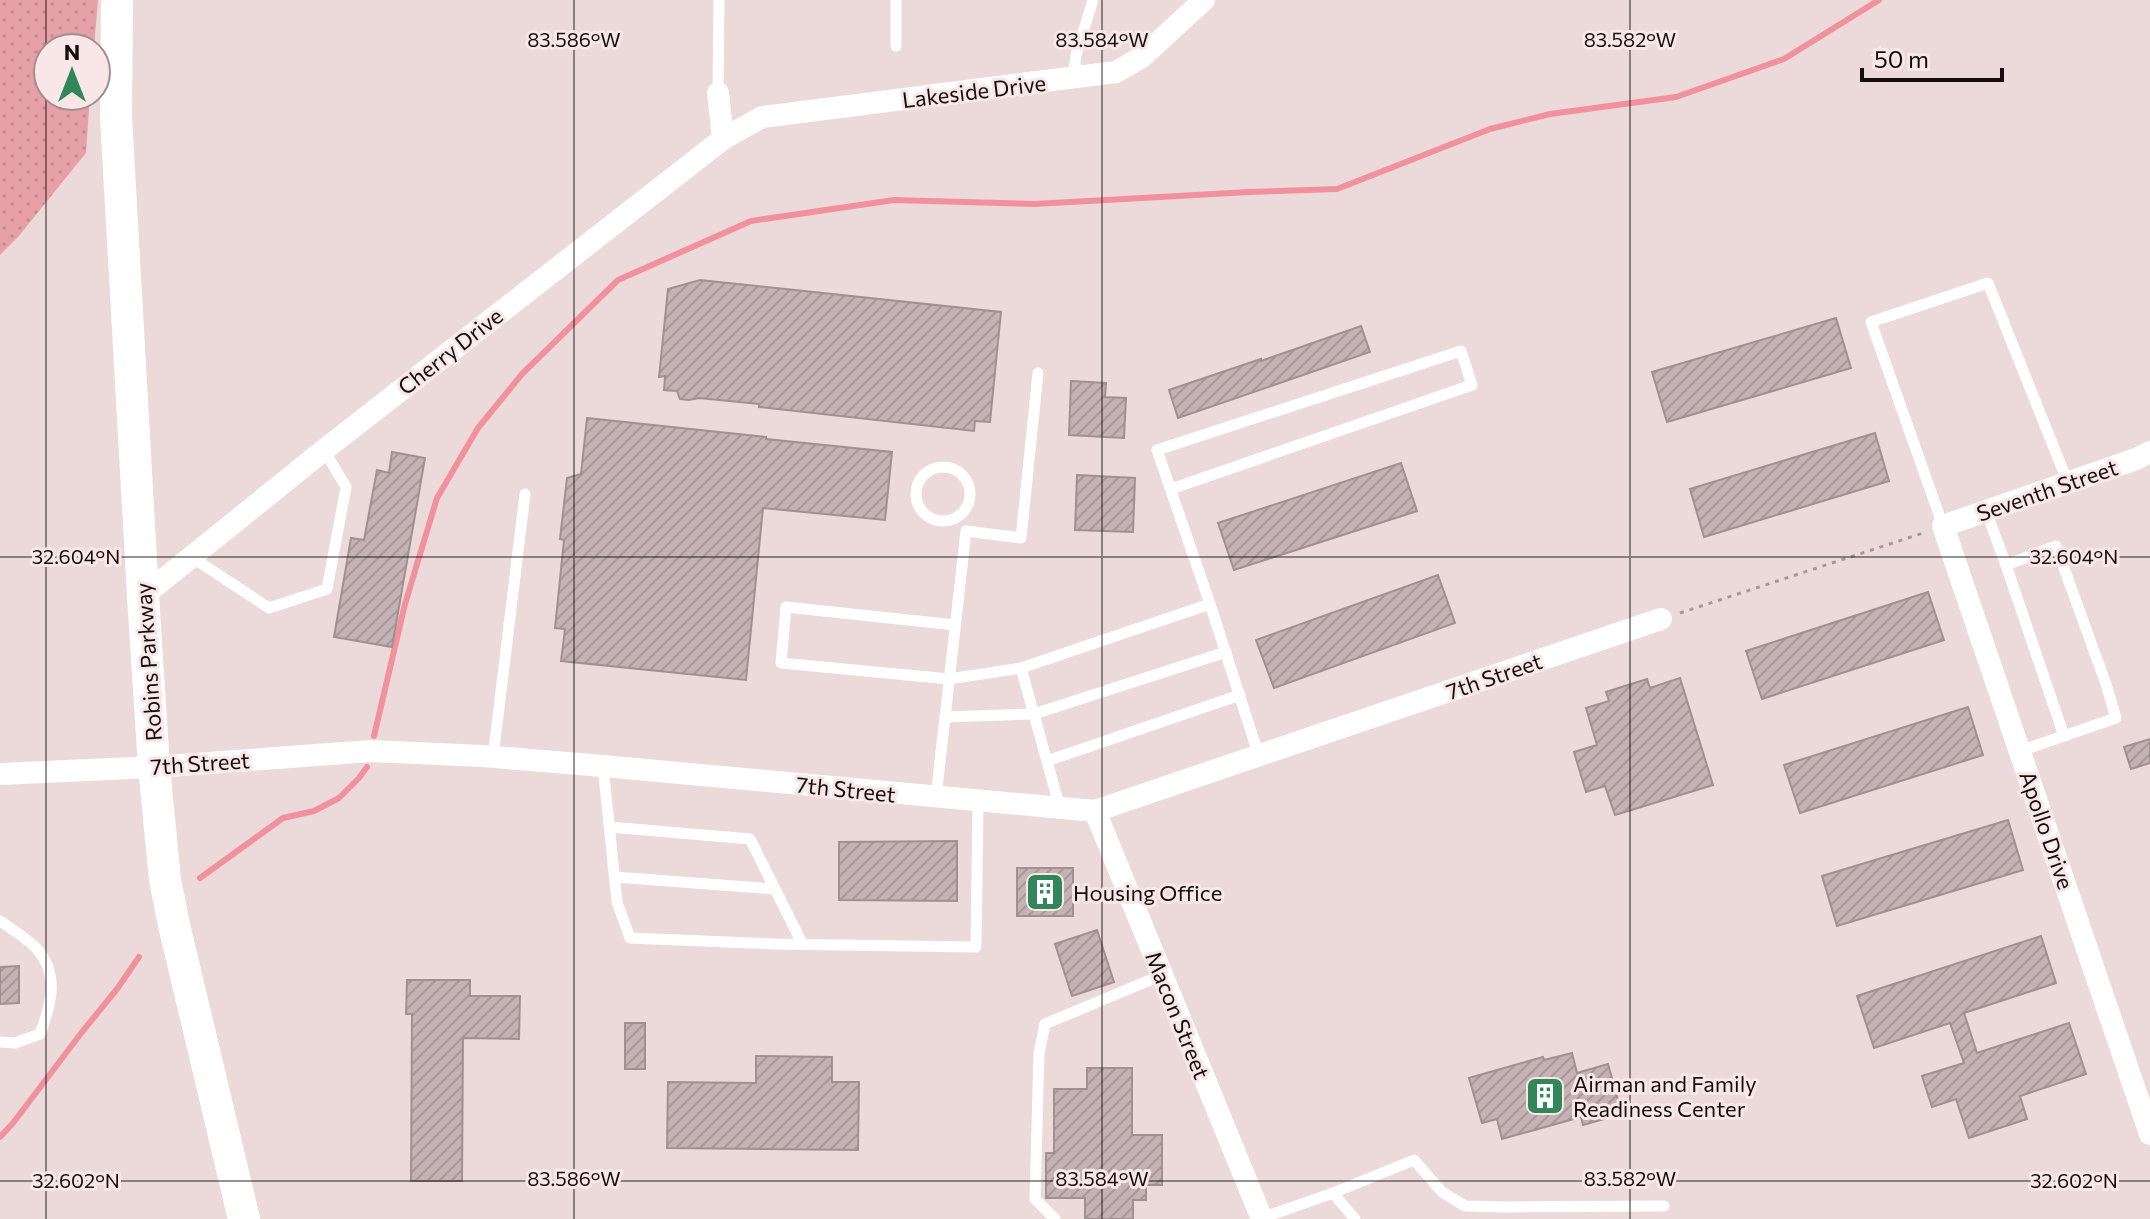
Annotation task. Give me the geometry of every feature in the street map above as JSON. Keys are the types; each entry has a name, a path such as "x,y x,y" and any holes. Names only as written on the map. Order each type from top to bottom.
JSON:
{"street":[{"name":"Robins Parkway","path":"117,0 116,117 143,596 165,880 244,1219"},
{"name":"Lakeside Drive","path":"723,139 762,117 1116,72 1142,57 1204,0"},
{"path":"718,93 723,139"},
{"name":"Cherry Drive","path":"143,596 324,450 723,139"},
{"name":"Seventh Street","path":"1943,526 2150,452"},
{"name":"Apollo Drive","path":"1943,526 2150,1134"},
{"name":"7th Street","path":"0,774 154,767 371,751 603,766 1095,811 1661,619"},
{"name":"Macon Street","path":"1095,811 1262,1218"}],"lane":[{"path":"718,93 719,0"},
{"path":"896,0 896,46"},
{"path":"1072,79 1093,0"},
{"path":"1943,526 1871,322 1988,283 2068,483"},
{"path":"1171,489 1472,385 1461,351 1157,450 1259,756"},
{"path":"966,531 1021,538 1038,373"},
{"path":"193,558 269,608 327,589 346,487 324,450"},
{"path":"943,467 966,479 968,504 957,518 939,521 923,513 916,497 920,479 927,473 943,467"},
{"path":"493,757 525,494"},
{"path":"1986,511 2064,736"},
{"path":"936,798 966,531 957,518"},
{"path":"2006,565 2056,546 2116,718 2020,751"},
{"path":"955,625 786,607 781,663 949,679 1021,668 1210,604"},
{"path":"945,717 1034,714 1226,652"},
{"path":"1021,668 1061,809"},
{"path":"1047,761 1240,695"},
{"path":"603,766 617,902 630,938 976,947 978,802"},
{"path":"610,827 750,839 802,943"},
{"path":"615,877 775,889"},
{"path":"0,921 35,946 45,960 52,985 51,1006 40,1034 15,1043 0,1042"},
{"path":"1055,1219 1035,1199 1039,1053 1045,1024 1162,975"},
{"path":"1262,1218 1414,1160 1442,1192 1465,1206 1664,1206"},
{"path":"1333,1193 1355,1219"}],"path":[{"path":"1661,619 1943,526"}],"shaded area":[{"path":"0,0 98,0 95,32 32,32 32,112 89,112 86,153 0,255"}],"building":[{"path":"700,280 1001,312 990,422 975,421 974,431 759,407 759,404 680,399 677,391 664,390 665,376 659,377 668,289"},
{"path":"1836,318 1851,368 1667,422 1652,372"},
{"path":"1361,326 1370,352 1178,418 1169,390"},
{"path":"1071,381 1106,383 1105,397 1126,398 1124,438 1069,435"},
{"path":"587,418 892,452 885,520 763,508 746,680 561,661 565,629 555,628 564,540 560,539 567,478 581,474"},
{"path":"1875,433 1889,481 1704,537 1690,489"},
{"path":"392,452 425,458 392,647 334,637 351,538 364,540 377,470 389,473"},
{"path":"1401,463 1417,511 1234,570 1218,523"},
{"path":"1077,475 1135,478 1133,532 1075,530"},
{"path":"1438,575 1455,623 1274,688 1256,640"},
{"path":"1928,592 1944,640 1762,699 1746,651"},
{"path":"1680,678 1713,785 1615,815 1605,786 1586,792 1574,752 1597,745 1586,708 1609,701 1606,692 1647,679 1650,688"},
{"path":"1968,707 1983,755 1800,813 1784,765"},
{"path":"2150,739 2150,763 2131,769 2124,747"},
{"path":"2008,820 2023,870 1837,926 1822,876"},
{"path":"957,841 957,901 839,900 839,842"},
{"name":"Housing Office","path":"1017,868 1073,868 1073,916 1017,916"},
{"path":"1097,930 1114,982 1072,996 1055,944"},
{"path":"2041,936 2056,983 1964,1013 1977,1053 2069,1023 2086,1074 2020,1096 2027,1119 1969,1138 1956,1099 1932,1107 1922,1076 1964,1063 1950,1023 1874,1048 1857,996"},
{"path":"19,966 19,1003 0,1004 0,967"},
{"path":"407,980 470,980 470,996 520,996 519,1039 463,1038 462,1181 411,1181 412,1014 406,1014"},
{"path":"625,1023 645,1023 645,1069 625,1069"},
{"name":"Airman and Family Readiness Center","path":"1572,1053 1577,1073 1608,1064 1622,1114 1583,1125 1581,1117 1502,1139 1497,1119 1482,1123 1469,1078 1543,1057 1544,1060"},
{"path":"756,1056 832,1057 832,1082 859,1082 858,1150 667,1148 668,1082 756,1083"},
{"path":"1087,1068 1132,1068 1132,1135 1162,1135 1162,1185 1146,1185 1146,1200 1133,1200 1133,1219 1085,1219 1085,1198 1046,1198 1046,1153 1054,1153 1054,1089 1087,1089"}],"waterway":[{"path":"374,736 405,604 437,498 478,428 522,374 618,280 751,221 894,200 1035,204 1337,189 1490,129 1550,114 1676,97 1784,59 1879,0"},
{"path":"200,878 283,818 314,811 339,798 367,767"},
{"path":"0,1137 139,957"}],"place":[{"name":"Housing Office","path":"1045,892"},
{"name":"Airman and Family Readiness Center","path":"1545,1096"}]}
